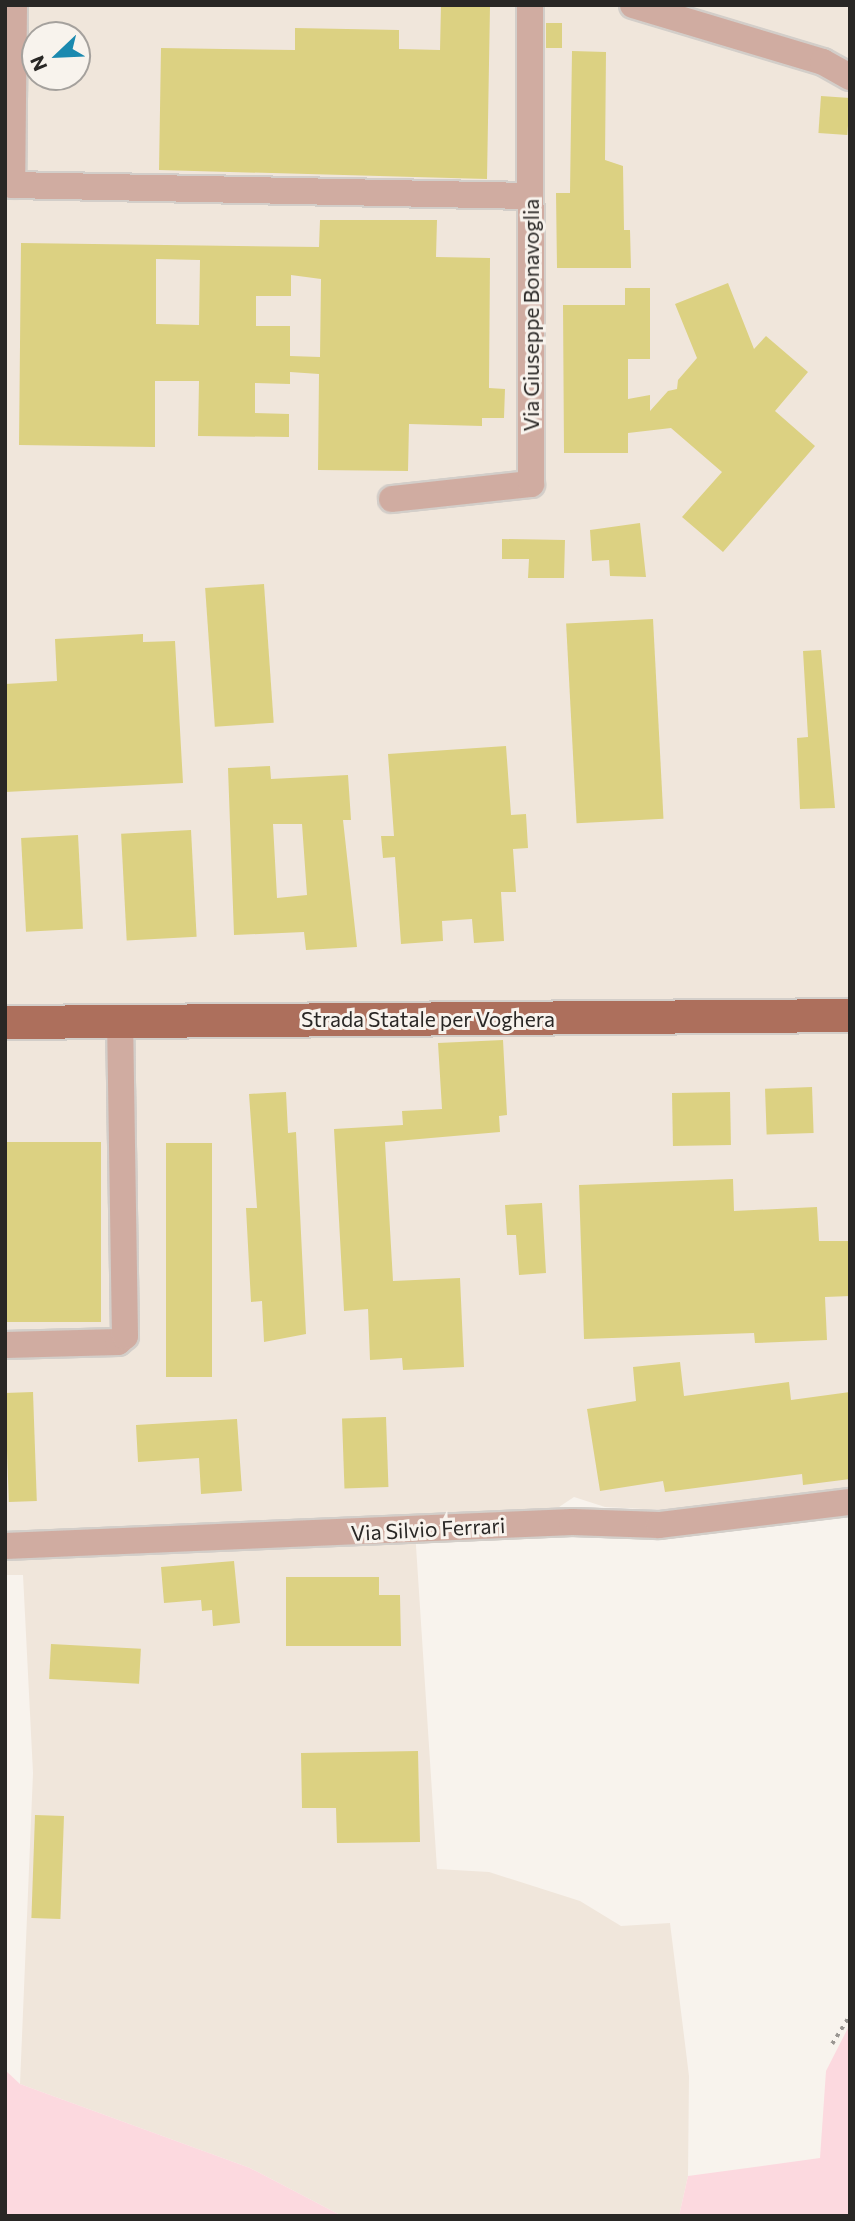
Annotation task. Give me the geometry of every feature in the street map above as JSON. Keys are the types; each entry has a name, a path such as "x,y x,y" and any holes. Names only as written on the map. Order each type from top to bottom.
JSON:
{"main road":[{"name":"Strada Statale per Voghera","path":"5,1022 850,1015"}],"street":[{"path":"15,5 12,185 530,196"},
{"name":"Via Giuseppe Bonavoglia","path":"392,499 531,484 530,5"},
{"path":"633,5 823,62 850,78"},
{"path":"5,1345 118,1342 125,1336 120,1021"},
{"name":"Via Silvio Ferrari","path":"5,1546 572,1522 659,1525 850,1502"}],"path":[{"path":"832,2044 850,2015"}],"shaded area":[{"path":"5,5 850,5 850,1494 683,1511 605,1507 574,1497 559,1507 507,1514 414,1515 437,1869 489,1872 580,1901 621,1926 670,1923 689,2076 688,2176 679,2216 342,2216 250,2168 20,2084 33,1773 23,1575 5,1575"},
{"path":"850,2024 850,2216 679,2216 688,2176 820,2158 826,2071"},
{"path":"5,2070 20,2084 250,2168 342,2216 5,2216"}],"building":[{"path":"441,5 490,6 487,179 159,170 161,48 295,50 295,28 399,30 399,49 440,50"},
{"path":"546,23 562,23 562,48 546,48"},
{"path":"572,51 606,52 605,160 623,166 624,230 630,230 631,268 557,268 556,193 570,193"},
{"path":"821,96 850,98 847,135 818,133"},
{"path":"320,220 437,220 436,257 490,258 489,388 505,389 504,418 482,418 482,426 409,424 408,471 318,470 319,374 290,372 290,384 255,383 255,413 289,414 289,437 198,436 199,381 155,381 155,447 19,445 21,243 319,247","holes":["156,259 200,260 199,325 156,324","291,275 321,279 320,357 290,356 290,326 256,326 256,296 291,296"]},
{"path":"728,283 754,349 766,336 808,372 775,411 815,446 723,552 682,517 722,472 671,428 628,433 628,453 564,453 563,305 625,305 625,288 650,288 650,359 628,359 628,399 650,395 650,411 668,391 677,389 678,380 697,358 675,304"},
{"path":"640,523 646,577 610,576 609,560 592,561 590,530"},
{"path":"502,539 565,540 564,578 528,578 529,559 502,559"},
{"path":"264,584 274,723 215,727 205,588"},
{"path":"653,619 663,819 577,823 566,624"},
{"path":"143,634 143,642 175,641 183,783 5,792 5,684 57,681 55,639"},
{"path":"821,650 835,808 800,809 797,738 808,737 803,651"},
{"path":"506,746 511,815 526,814 528,848 513,849 516,892 501,892 504,941 474,943 472,919 442,921 443,941 401,944 395,857 383,858 381,836 394,836 388,754"},
{"path":"270,766 271,779 348,775 351,820 343,820 357,947 306,950 304,932 234,935 228,768","holes":["273,824 302,824 307,895 277,898"]},
{"path":"191,830 197,937 127,941 121,834"},
{"path":"78,835 83,929 26,932 21,838"},
{"path":"503,1040 507,1115 499,1116 500,1132 385,1142 393,1281 460,1278 464,1367 403,1370 402,1358 370,1360 368,1309 344,1311 334,1129 403,1125 402,1111 442,1109 438,1043"},
{"path":"812,1087 814,1133 767,1135 765,1089"},
{"path":"286,1092 288,1133 296,1132 306,1334 264,1342 262,1301 251,1302 246,1208 257,1208 249,1094"},
{"path":"730,1092 731,1145 673,1146 672,1093"},
{"path":"5,1142 101,1142 101,1322 5,1322"},
{"path":"166,1143 212,1143 212,1377 166,1377"},
{"path":"733,1179 734,1211 817,1207 819,1241 850,1241 850,1296 825,1297 827,1340 755,1343 754,1333 584,1339 579,1185"},
{"path":"542,1203 546,1273 519,1275 516,1235 507,1235 505,1205"},
{"path":"680,1362 684,1396 789,1382 791,1400 850,1392 850,1479 803,1485 802,1474 665,1492 663,1481 600,1491 587,1409 636,1401 633,1367"},
{"path":"33,1392 37,1501 9,1502 5,1393"},
{"path":"386,1417 388,1487 344,1488 342,1419"},
{"path":"237,1419 242,1491 201,1494 199,1458 138,1462 136,1425"},
{"path":"234,1561 240,1623 213,1626 212,1610 202,1611 201,1600 164,1603 161,1567"},
{"path":"286,1577 379,1577 379,1595 400,1595 401,1646 286,1646"},
{"path":"51,1644 141,1649 139,1684 49,1679"},
{"path":"418,1751 420,1842 337,1843 336,1808 302,1808 301,1753"},
{"path":"35,1815 64,1816 60,1919 31,1918"}]}
